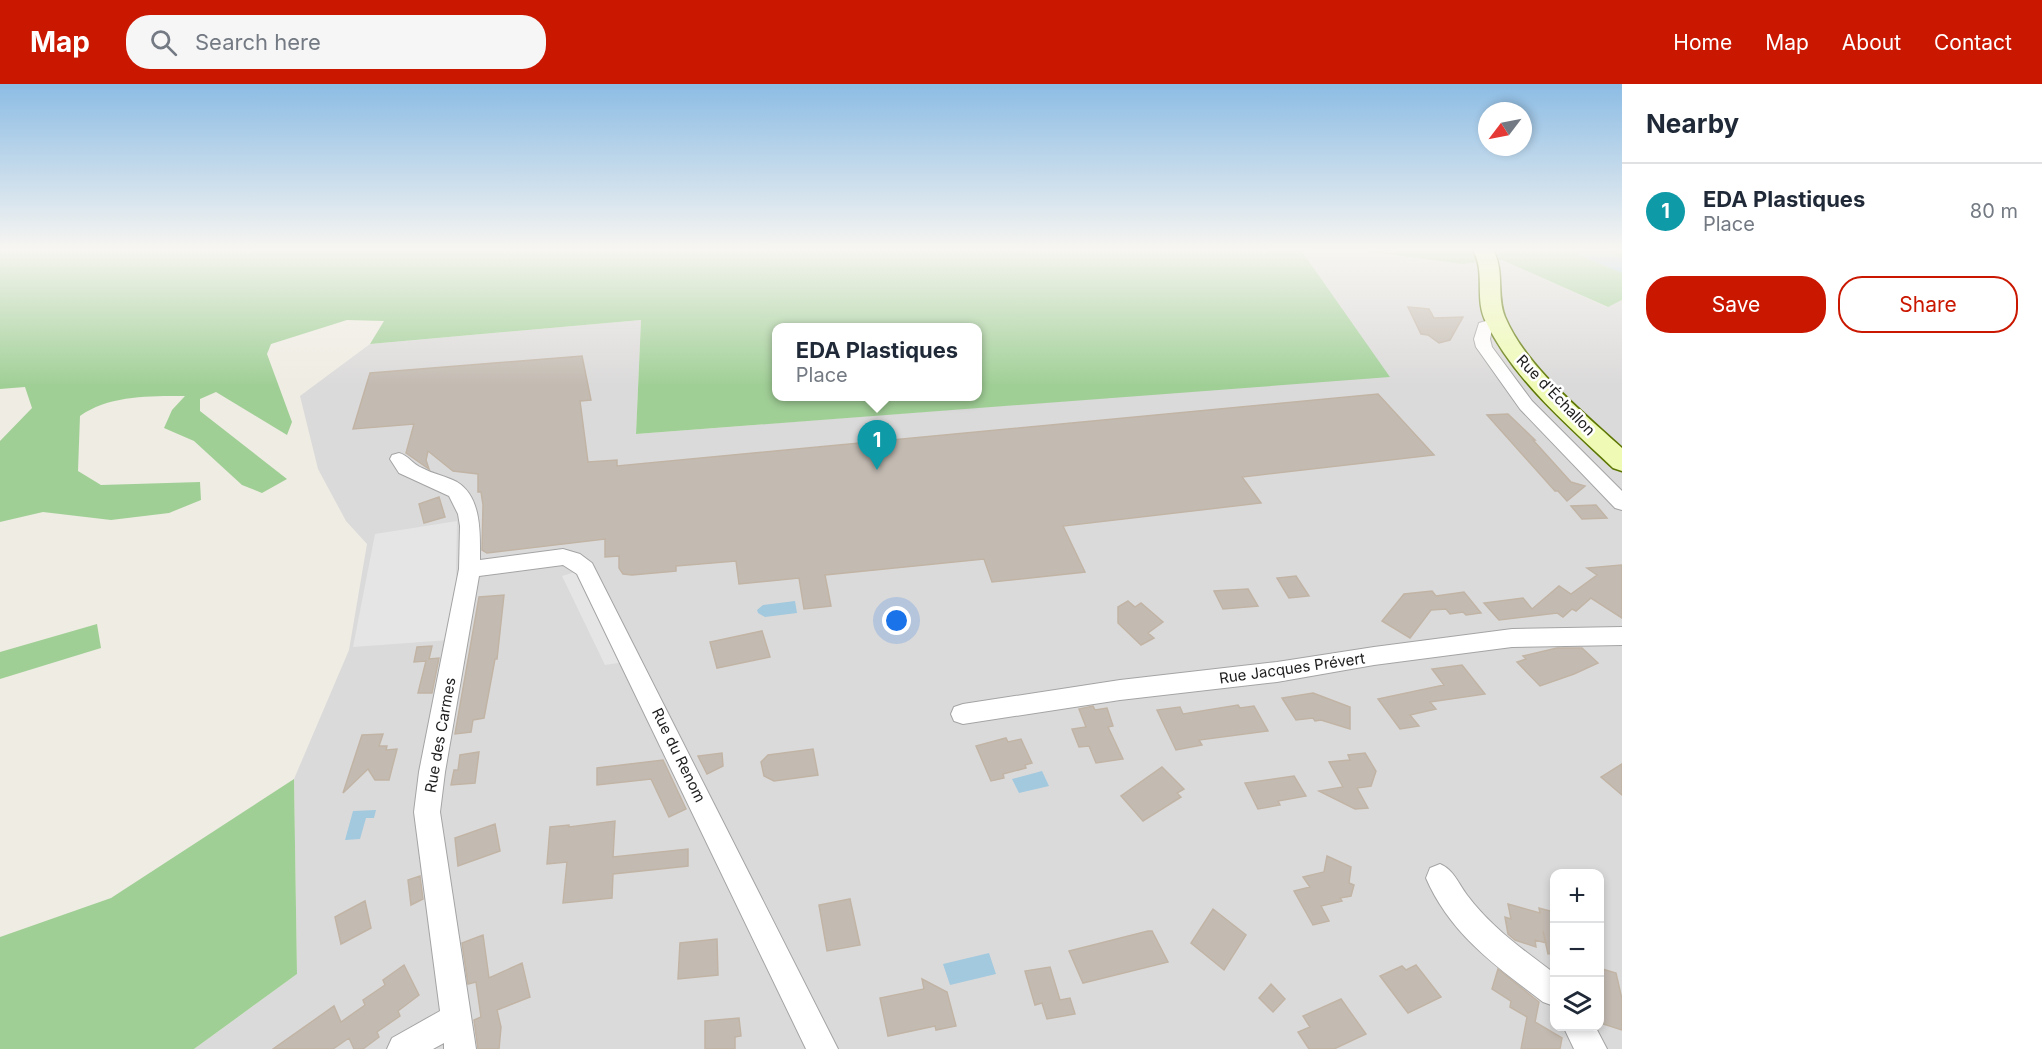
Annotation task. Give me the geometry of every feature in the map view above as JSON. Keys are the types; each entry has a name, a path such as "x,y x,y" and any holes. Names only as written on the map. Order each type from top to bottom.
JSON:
{"main road":[{"name":"Rue d'Échallon","path":"1488,295 1490,309 1496,322 1521,360 1622,462"}],"street":[{"path":"1496,322 1485,326 1482,339 1484,347 1542,424 1622,503"},
{"name":"Rue des Carmes","path":"399,459 415,474 448,486 457,492 468,514 470,526 470,569 432,772 427,812 460,1049"},
{"name":"Rue du Renom","path":"470,569 562,557 573,560 585,569 822,1049"},
{"name":"Rue Jacques Prévert","path":"963,714 1120,690 1277,672 1374,656 1501,640 1539,636 1622,636"},
{"path":"1440,878 1456,905 1491,944 1550,988"},
{"path":"403,1049 456,1019"},
{"path":"1581,1031 1591,1049"}],"shaded area":[{"path":"1332,295 1580,295 1607,307 1622,300 1622,1049 194,1049 297,974 294,779 349,650 367,544 346,521 318,469 300,396 370,344 641,320 636,434 1389,376"},
{"path":"457,521 456,572 459,595 449,640 353,647 375,534"},
{"path":"585,569 632,661 605,665 562,576"}],"green space":[{"path":"0,295 1333,295 1390,377 636,434 641,320 370,344 384,321 347,320 271,344 267,354 292,422 287,435 216,392 200,399 200,411 287,479 262,493 242,485 194,441 164,428 172,410 185,396 117,400 91,409 80,416 78,471 101,485 200,482 201,500 169,513 111,520 43,512 0,522 0,441 32,408 25,387 0,389"},
{"path":"1581,295 1622,295 1622,300 1608,307"},
{"path":"97,624 101,648 0,679 0,652"},
{"path":"294,779 297,974 194,1049 0,1049 0,937 111,898"}],"water":[{"path":"795,601 797,613 765,617 757,610 763,605"},
{"path":"1042,771 1049,786 1019,793 1012,779"},
{"path":"376,810 374,818 366,818 360,839 345,840 353,811"},
{"path":"989,953 996,974 950,985 943,964"}],"building":[{"path":"1408,307 1429,309 1434,318 1463,317 1450,340 1439,343 1428,335 1421,334"},
{"path":"582,356 591,400 580,401 588,462 617,460 617,466 1378,394 1434,455 1242,477 1261,503 1063,526 1085,572 992,582 984,559 825,575 831,606 804,609 799,578 739,584 736,561 676,566 676,571 623,574 619,568 619,556 605,557 605,539 487,553 482,550 483,505 481,492 478,492 478,474 453,471 428,451 426,460 429,469 406,453 414,424 353,429 370,373"},
{"path":"1508,414 1535,440 1533,440 1571,482 1585,486 1567,501 1558,491 1555,491 1487,415"},
{"path":"439,497 445,517 424,523 419,504"},
{"path":"1596,505 1607,518 1582,519 1571,506"},
{"path":"1622,565 1622,618 1591,598 1576,611 1572,609 1563,617 1557,613 1499,620 1484,603 1523,598 1532,609 1559,586 1571,594 1597,575 1587,568"},
{"path":"1296,576 1309,596 1289,598 1277,578"},
{"path":"1248,589 1258,606 1223,609 1214,591"},
{"path":"1432,591 1436,596 1464,592 1481,613 1466,615 1463,612 1450,614 1446,609 1431,610 1410,638 1382,621 1404,594"},
{"path":"504,595 497,659 495,659 484,718 473,720 471,732 455,734 479,597"},
{"path":"1128,601 1135,607 1141,603 1163,622 1148,633 1154,638 1141,645 1118,623 1118,607"},
{"path":"762,631 770,657 717,668 710,642"},
{"path":"432,646 429,659 439,658 432,693 418,693 426,661 414,662 417,647"},
{"path":"1557,648 1582,648 1598,663 1540,686 1517,662 1526,659 1523,656"},
{"path":"1462,665 1485,694 1430,702 1436,709 1410,715 1419,726 1400,729 1378,699 1444,685 1432,669"},
{"path":"1313,693 1350,707 1350,729 1321,720 1315,721 1313,718 1296,720 1282,698"},
{"path":"1238,705 1240,708 1254,706 1268,731 1199,740 1202,745 1176,750 1157,710 1180,707 1183,714"},
{"path":"1093,706 1095,710 1107,708 1113,726 1108,727 1123,759 1096,763 1089,746 1079,747 1072,729 1086,727 1079,709"},
{"path":"383,734 379,746 387,746 386,750 397,749 389,780 375,780 368,769 343,793 362,735"},
{"path":"1006,738 1008,742 1021,739 1032,763 1025,765 1026,768 1003,774 1004,778 991,781 976,746"},
{"path":"813,749 818,775 774,781 764,776 761,762 768,755"},
{"path":"479,752 475,783 451,785 454,770 458,770 460,755"},
{"path":"722,753 723,766 707,774 698,756"},
{"path":"1365,753 1376,771 1371,786 1357,788 1368,808 1355,809 1319,791 1343,787 1329,762 1350,760 1348,755"},
{"path":"663,760 686,809 669,817 651,779 597,785 597,768"},
{"path":"1622,764 1622,795 1601,777"},
{"path":"1162,767 1184,789 1177,793 1181,797 1143,821 1121,796"},
{"path":"1294,776 1306,796 1278,801 1280,805 1258,809 1245,783"},
{"path":"615,821 613,857 688,849 688,866 613,874 612,898 563,903 567,862 547,864 550,827"},
{"path":"495,824 500,851 458,866 455,838"},
{"path":"1327,856 1351,867 1349,883 1354,885 1351,896 1340,898 1342,901 1321,906 1329,921 1313,925 1294,891 1310,887 1303,877 1324,872"},
{"path":"420,876 423,899 411,905 408,880"},
{"path":"850,899 860,945 827,951 819,905"},
{"path":"365,901 371,928 341,944 335,917"},
{"path":"1508,904 1540,913 1539,908 1550,911 1550,954 1548,954 1546,943 1535,940 1536,947 1515,940 1508,934 1505,917 1511,919"},
{"path":"1213,909 1246,935 1224,970 1191,943"},
{"path":"1152,931 1168,962 1083,983 1069,951"},
{"path":"483,935 489,978 522,963 530,997 497,1010 501,1027 499,1049 478,1049 474,1020 481,1017 476,982 468,984 462,943"},
{"path":"717,939 718,975 678,979 680,943"},
{"path":"404,965 419,995 398,1011 400,1016 377,1032 379,1037 363,1049 354,1049 349,1038 333,1049 273,1049 334,1006 341,1022 365,1005 363,1000 385,985 383,980"},
{"path":"1416,965 1441,997 1408,1013 1380,976 1402,966 1406,970"},
{"path":"1050,967 1060,1000 1070,998 1075,1014 1047,1019 1042,1003 1035,1005 1025,971"},
{"path":"1498,969 1539,1002 1535,1022 1562,1038 1560,1049 1521,1049 1527,1017 1510,1007 1511,1001 1492,989"},
{"path":"1604,969 1616,973 1622,999 1622,1030 1604,1024"},
{"path":"922,979 947,992 956,1026 936,1030 935,1026 888,1036 880,998 924,989"},
{"path":"1271,984 1285,999 1273,1012 1259,998"},
{"path":"1341,999 1366,1034 1334,1049 1309,1049 1298,1032 1310,1027 1303,1016"},
{"path":"739,1018 741,1036 735,1037 735,1049 705,1049 705,1021"}],"place":[{"name":"EDA Plastiques","path":"877,470"}]}
